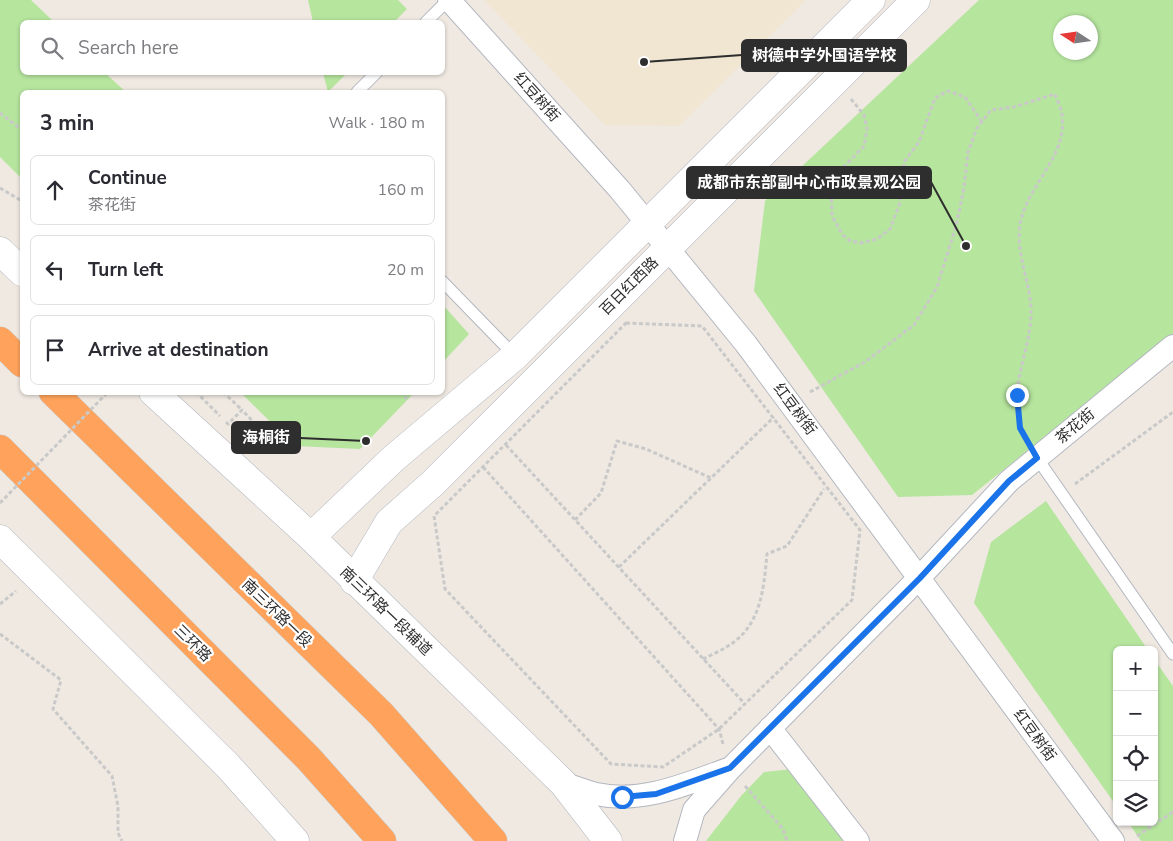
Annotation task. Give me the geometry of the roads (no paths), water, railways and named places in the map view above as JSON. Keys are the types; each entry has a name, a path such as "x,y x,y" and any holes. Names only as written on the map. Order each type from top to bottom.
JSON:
{"highway":[{"path":"0,341 20,361"},
{"name":"南三环路一段","path":"56,395 381,714 493,841"},
{"name":"三环路","path":"0,448 309,759 382,841"}],"street":[{"name":"红豆树街","path":"448,0 648,224 746,344 1113,841"},
{"name":"百日红西路","path":"311,537 394,458 515,356 871,0"},
{"name":"百日红西路","path":"354,581 389,522 433,483 916,0"},
{"path":"0,252 20,270"},
{"name":"茶花街","path":"685,841 694,810 730,768 920,578 1009,481 1173,346"},
{"name":"南三环路一段辅道","path":"156,395 311,537 563,783 608,841"},
{"path":"0,539 228,766 295,841"},
{"path":"770,728 858,841"},
{"name":"茶花街","path":"563,783 597,794 622,797 648,794 679,787 730,768"}],"lane":[{"path":"428,20 448,0"},
{"path":"359,90 374,75"},
{"path":"445,284 515,356"},
{"path":"1037,458 1173,654"}],"place":[{"name":"树德中学外国语学校","path":"644,62"},
{"name":"成都市东部副中心市政景观公园","path":"966,246"},
{"name":"海桐街","path":"366,441"}]}
